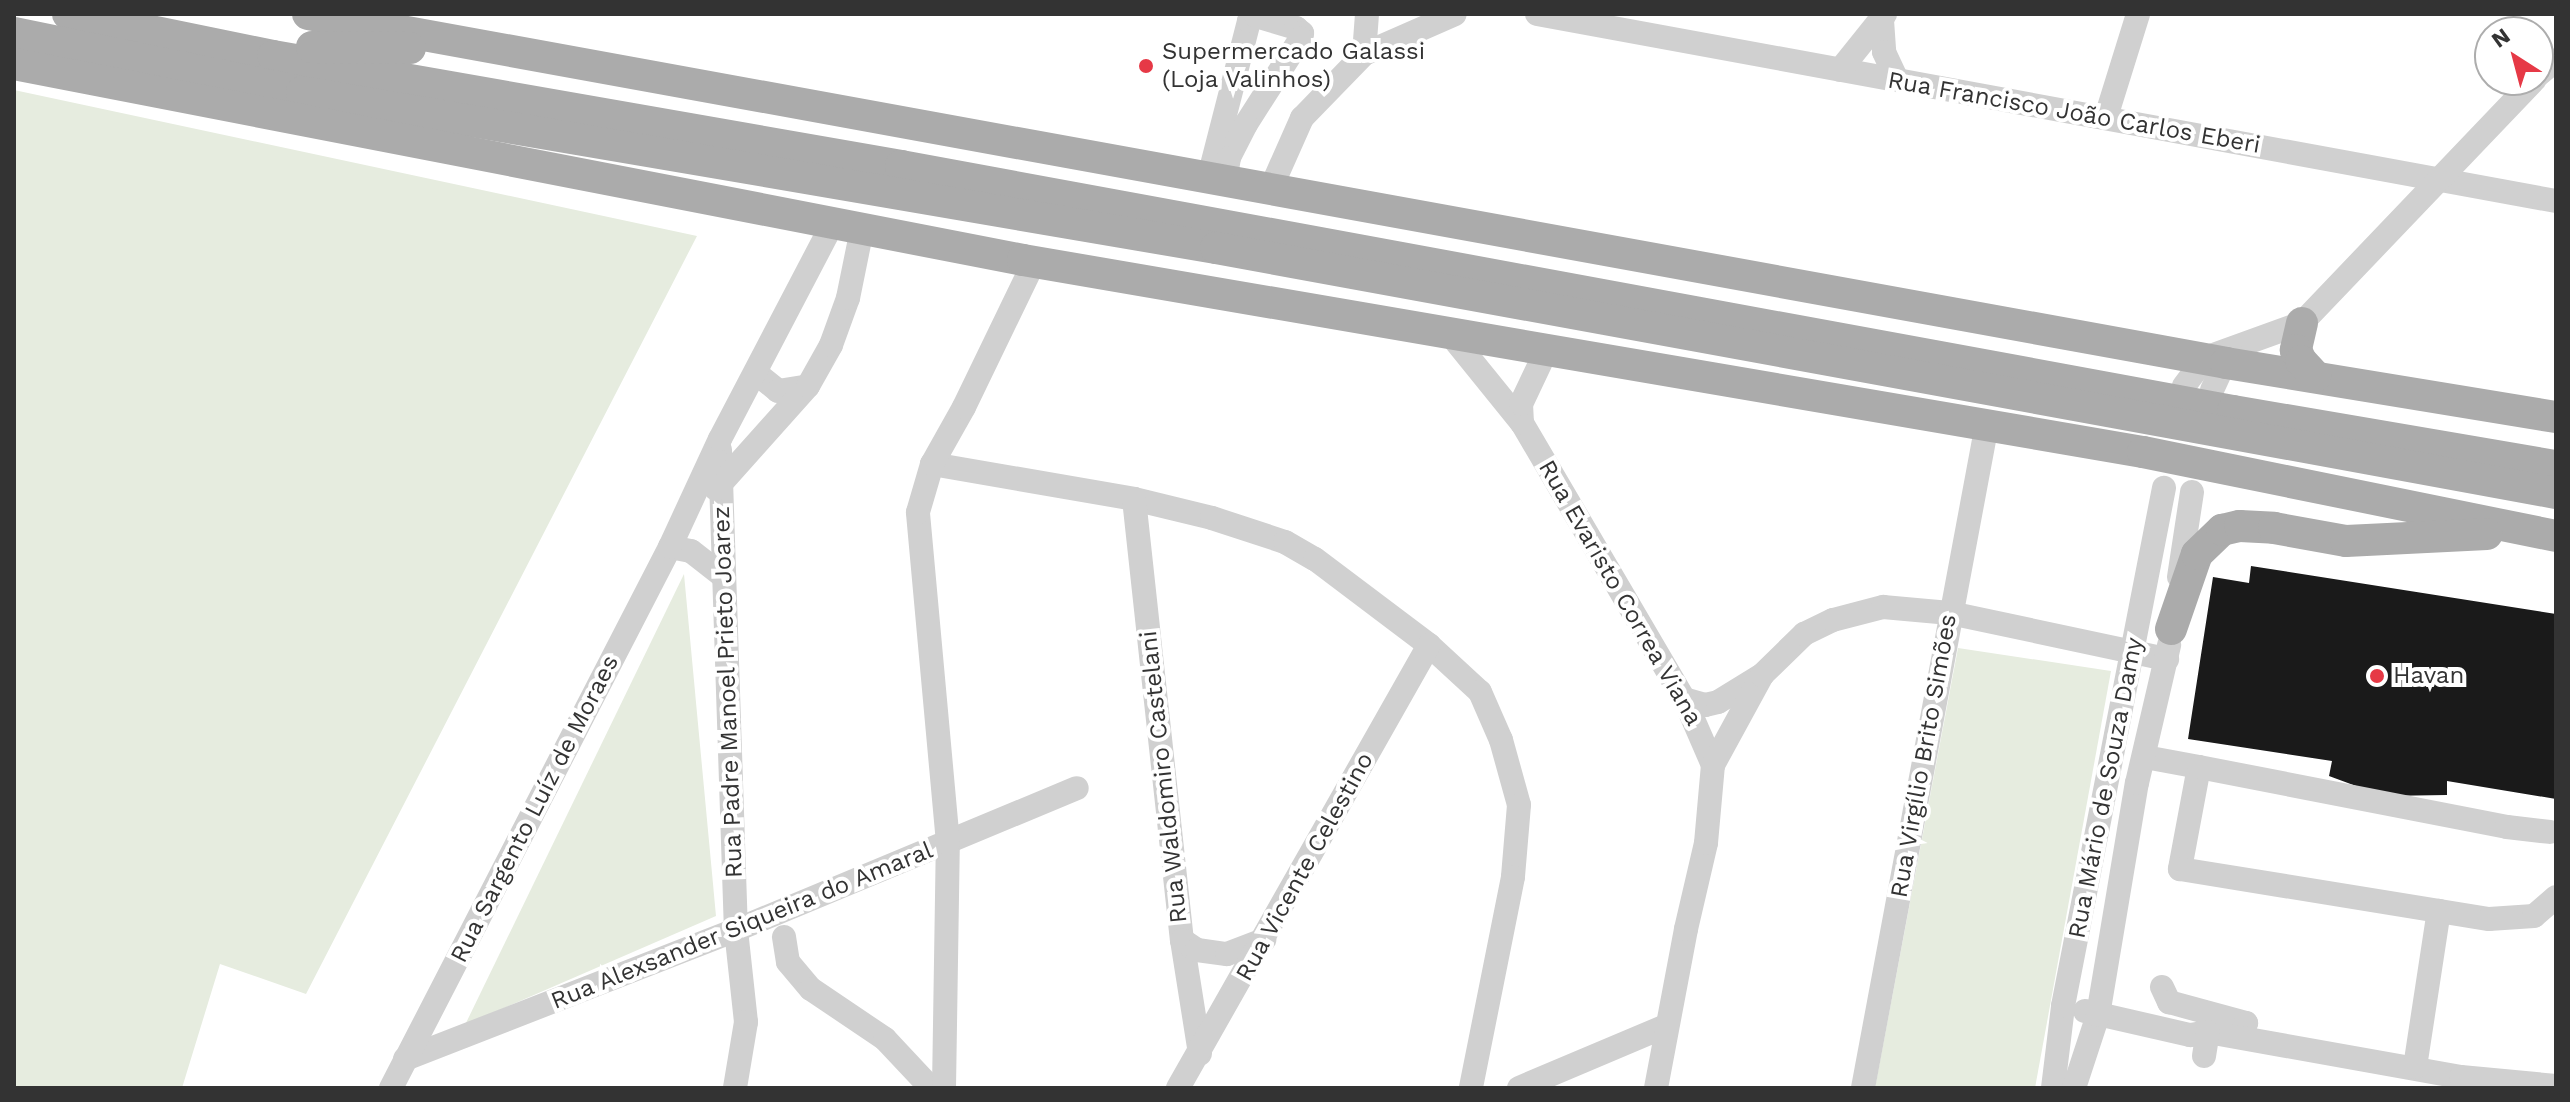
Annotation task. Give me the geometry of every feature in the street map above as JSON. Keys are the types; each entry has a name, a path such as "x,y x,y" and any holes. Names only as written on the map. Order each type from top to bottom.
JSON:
{"main road":[{"path":"68,14 2233,411 2556,466"},
{"path":"308,14 1271,188 2218,365 2315,376 2556,417"},
{"path":"14,33 302,92 1216,248 2556,493"},
{"path":"179,36 277,46 497,49"},
{"path":"14,64 1034,262 1548,347 2143,452 2556,537"},
{"path":"2302,323 2296,350 2301,361 2315,376"},
{"path":"2297,448 2503,499 2556,517"},
{"path":"2169,644 2197,554 2222,530 2240,526 2346,541 2504,533 2556,537"}],"street":[{"path":"1364,54 1367,14"},
{"path":"1271,188 1302,118 1364,54 1455,14"},
{"name":"Rua Francisco João Carlos Eberi","path":"1537,14 1591,19 1840,70 2556,201"},
{"path":"2106,117 2138,14"},
{"path":"1256,16 1296,28 1302,33 1301,38 1246,124 1217,179 1249,21 1256,16"},
{"path":"1840,70 1883,17"},
{"path":"1883,17 1884,52 1897,80"},
{"path":"2184,386 2218,365 2302,323 2518,96"},
{"name":"Rua Sargento Luíz de Moraes","path":"391,1088 674,539 720,439 814,262 848,226"},
{"name":"Rua Sargento Luíz de Moraes","path":"674,539 808,386 831,345 848,298 848,226"},
{"path":"814,262 827,261 841,269 848,298"},
{"path":"944,1088 948,843 918,512 932,464 964,407 1034,262"},
{"name":"Rua Evaristo Correa Viana","path":"1449,333 1522,423 1684,699 1713,765"},
{"path":"1522,423 1521,404 1548,347"},
{"path":"756,373 778,391 808,386"},
{"name":"Rua Virgílio Brito Simões","path":"1863,1088 1987,424"},
{"name":"Rua Padre Manoel Prieto Joarez","path":"720,439 736,930 746,1022 735,1088"},
{"path":"932,464 1134,499 1212,518 1285,542 1315,559 1429,645 1480,692 1501,740 1519,805 1513,877 1471,1088"},
{"name":"Rua Mário de Souza Damy","path":"2053,1088 2063,1006 2164,488"},
{"name":"Rua Mário de Souza Damy","path":"2074,1088 2098,1015 2137,783 2169,644 2192,492"},
{"name":"Rua Waldomiro Castelani","path":"1134,499 1182,940 1200,1054"},
{"path":"674,539 703,557 723,576"},
{"path":"1684,699 1705,705 1718,702 1762,675 1804,634 1858,612 1883,607 1950,613 2133,652 2169,644"},
{"name":"Rua Vicente Celestino","path":"1178,1088 1429,645"},
{"path":"1656,1088 1666,1026 1706,843 1713,765 1762,675"},
{"path":"2107,791 2145,757 2507,827 2550,832"},
{"path":"2199,767 2180,869 2489,919 2534,916 2556,897"},
{"name":"Rua Alexsander Siqueira do Amaral","path":"405,1059 736,930 1077,788"},
{"path":"2415,1067 2439,911"},
{"path":"784,937 788,962 811,989 885,1039 931,1088"},
{"path":"1182,940 1197,950 1227,954 1264,940"},
{"path":"2162,987 2169,1002 2246,1023 2242,1038"},
{"path":"2063,1006 2190,1035 2206,1044 2242,1038 2461,1077 2556,1086"},
{"path":"1519,1088 1666,1026"}],"shaded area":[{"path":"14,90 697,236 306,994 220,964 182,1088 14,1088"},
{"path":"684,574 716,916 465,1025"},
{"path":"1958,648 2111,671 2035,1088 1875,1088"}],"building":[{"name":"Havan","path":"2251,566 2556,614 2556,799 2447,781 2447,795 2383,796 2329,776 2332,761 2188,739 2213,577 2249,583"}],"place":[{"name":"Supermercado Galassi (Loja Valinhos)","path":"1146,66"},
{"name":"Havan","path":"2377,676"}]}
